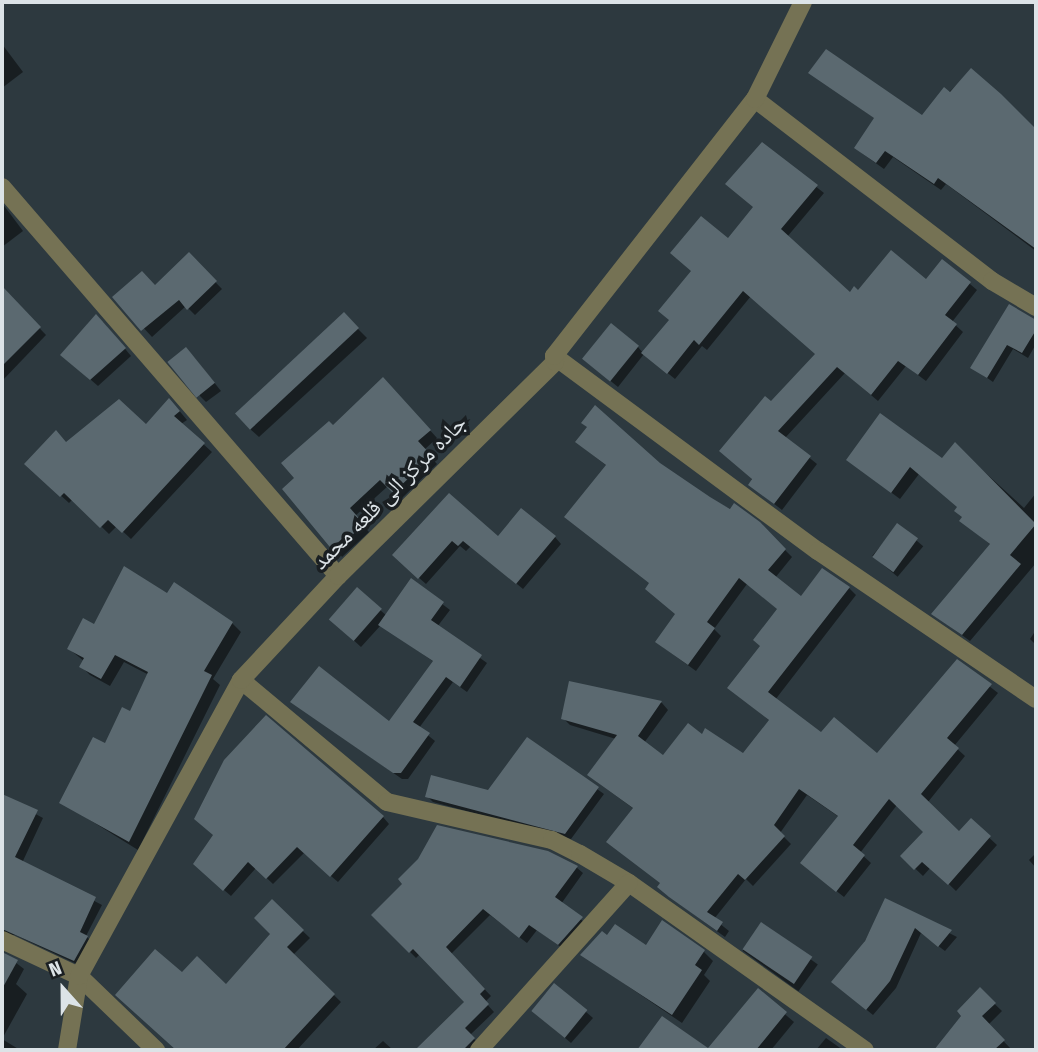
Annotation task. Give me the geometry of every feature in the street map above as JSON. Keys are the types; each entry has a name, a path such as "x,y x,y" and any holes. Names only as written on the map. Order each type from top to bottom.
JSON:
{"street":[{"name":"جاده مرکز الی قلعه محمد","path":"67,1050 79,976 242,680 338,576 555,362 554,356 755,99 803,2"},
{"path":"755,99 992,281 1036,307"},
{"path":"2,187 338,576"},
{"path":"554,356 818,551 1036,699"},
{"path":"242,680 387,802 552,840 629,883 865,1050"},
{"path":"479,1050 629,883"},
{"path":"2,940 79,976 156,1050"}],"building":[{"path":"826,49 922,115 944,87 950,92 971,68 1001,94 1036,129 1036,249 938,178 934,184 885,151 876,163 854,148 874,118 808,73"},
{"path":"762,142 818,185 781,229 850,292 854,286 858,290 891,250 926,279 942,259 971,282 945,315 957,324 918,375 898,361 871,395 837,367 778,431 811,456 774,504 748,485 752,479 719,451 765,396 771,401 815,354 743,291 699,345 694,340 667,374 641,353 669,320 658,311 691,271 670,253 701,216 728,238 753,207 725,184"},
{"path":"189,252 217,281 187,310 179,300 141,331 112,297 142,271 155,285"},
{"path":"2,286 41,327 2,366"},
{"path":"1009,304 1036,320 1036,330 1022,353 1007,345 987,378 970,368"},
{"path":"344,312 359,328 250,430 235,414"},
{"path":"96,314 126,348 90,380 60,355"},
{"path":"611,323 639,346 610,381 582,359"},
{"path":"186,347 215,383 196,398 167,362"},
{"path":"383,377 431,430 418,441 432,456 393,493 380,480 350,508 364,524 334,552 282,489 294,478 281,463 329,421 333,425"},
{"path":"169,398 180,411 174,416 205,443 122,533 108,520 100,528 64,493 60,497 24,464 56,430 66,442 119,399 146,424"},
{"path":"595,405 660,463 730,509 734,503 760,522 786,549 768,570 801,596 822,568 850,587 768,692 821,732 834,717 877,753 957,659 992,684 947,738 959,748 921,794 959,831 971,818 991,836 948,885 922,862 914,870 900,856 923,832 889,799 853,845 865,855 836,892 800,863 838,816 799,789 774,825 785,836 745,880 738,874 707,912 723,922 717,931 669,897 657,887 660,883 606,842 633,808 587,775 617,735 561,719 569,681 662,701 638,736 663,755 688,723 702,734 705,728 743,753 769,720 727,688 760,646 753,640 777,609 739,578 707,622 715,628 688,665 655,642 675,614 645,589 649,583 564,517 606,465 575,442 587,427 581,423"},
{"path":"880,413 942,458 955,442 1036,524 1010,555 1021,564 962,635 931,614 990,544 959,521 962,517 954,511 957,507 910,467 891,493 846,460"},
{"path":"449,493 498,536 521,508 556,536 516,584 463,541 458,546 452,541 418,579 392,555"},
{"path":"897,523 918,538 893,572 872,557"},
{"path":"124,566 167,593 174,582 233,622 204,671 212,675 129,842 59,803 93,737 105,743 122,707 130,711 148,672 115,655 101,679 79,667 84,658 67,649 83,618 94,624"},
{"path":"411,578 444,602 431,620 482,655 460,687 446,677 413,722 430,733 401,773 393,773 290,702 319,666 389,721 433,661 378,625"},
{"path":"357,587 382,609 354,641 329,619"},
{"path":"266,715 384,816 330,877 297,847 266,879 248,862 223,891 193,864 213,835 194,819 224,760"},
{"path":"527,737 599,787 565,834 425,797 431,775 488,790"},
{"path":"2,794 38,810 15,857 96,897 80,932 88,936 74,961 2,929"},
{"path":"437,825 548,851 578,866 555,897 583,917 558,945 529,925 519,938 483,909 446,947 485,989 480,994 489,1004 465,1028 475,1038 463,1050 415,1050 464,1002 413,949 409,953 371,915 402,884 398,879 418,859"},
{"path":"885,898 952,930 938,947 915,928 890,981 866,1010 831,982 865,941"},
{"path":"272,899 304,930 287,947 335,994 283,1050 176,1050 115,995 155,949 182,972 197,956 226,984 270,934 254,918"},
{"path":"662,920 705,950 695,965 702,970 672,1015 580,955 602,931 607,935 615,924 646,945"},
{"path":"761,922 812,957 794,984 743,949"},
{"path":"2,952 18,960 2,989"},
{"path":"554,983 587,1010 565,1038 531,1011"},
{"path":"980,987 996,1003 982,1016 1005,1040 994,1050 934,1050 961,1016 957,1011"},
{"path":"758,988 787,1012 756,1050 637,1050 662,1016 708,1048"}]}
